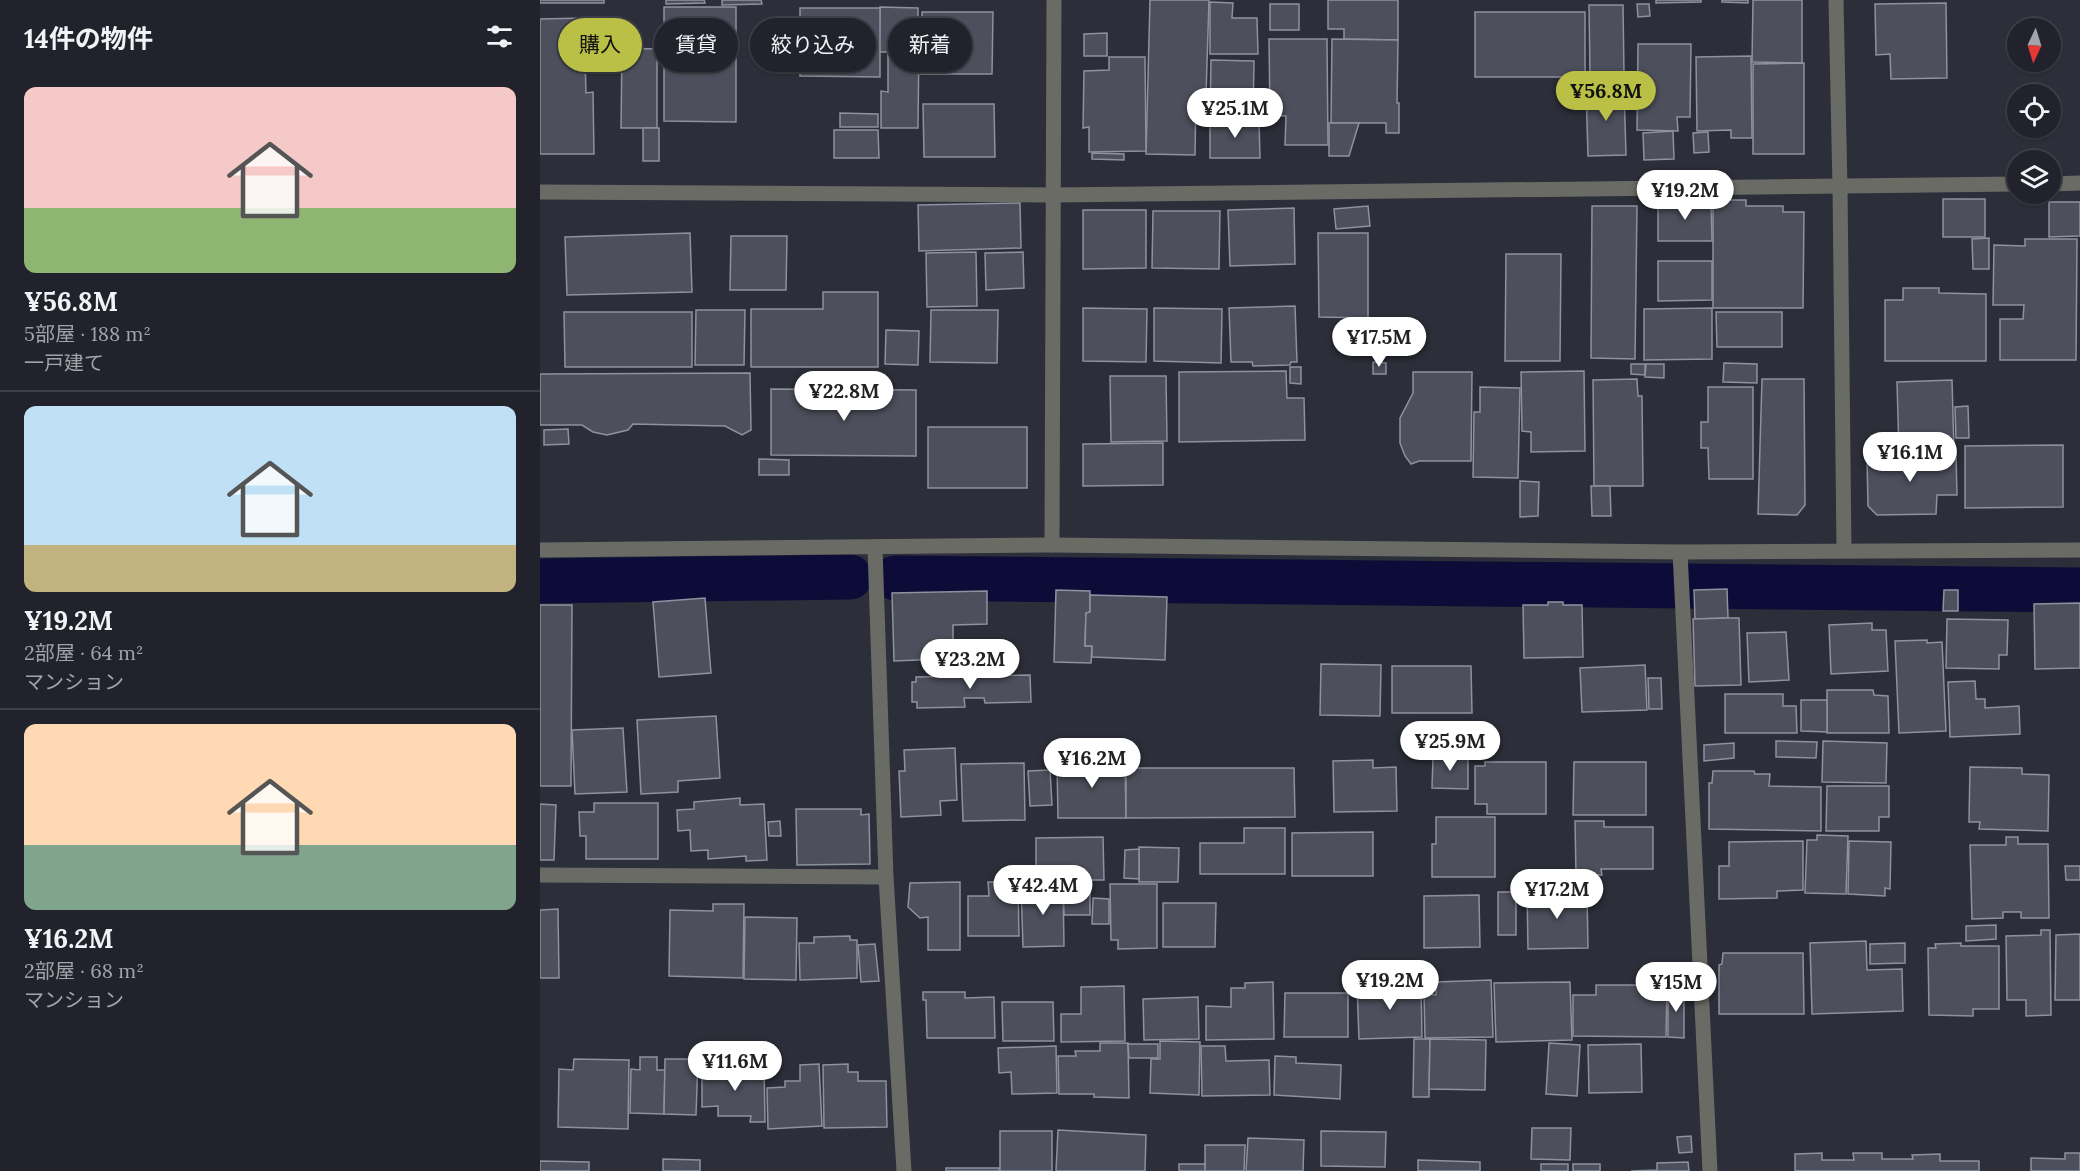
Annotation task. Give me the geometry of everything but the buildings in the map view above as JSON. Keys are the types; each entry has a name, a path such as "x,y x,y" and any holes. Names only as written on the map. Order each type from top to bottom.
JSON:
{"street":[{"path":"1052,545 1054,0"},
{"path":"1836,0 1844,550"},
{"path":"2061,184 2080,183"},
{"path":"540,192 1054,195 1840,188 2007,184"},
{"path":"540,550 1052,545 1680,552 2080,550"},
{"path":"875,548 886,877 904,1171"},
{"path":"1680,552 1710,1171"},
{"path":"540,875 886,877"}],"waterway":[{"path":"540,581 850,577"},
{"path":"895,578 2080,590"}]}
